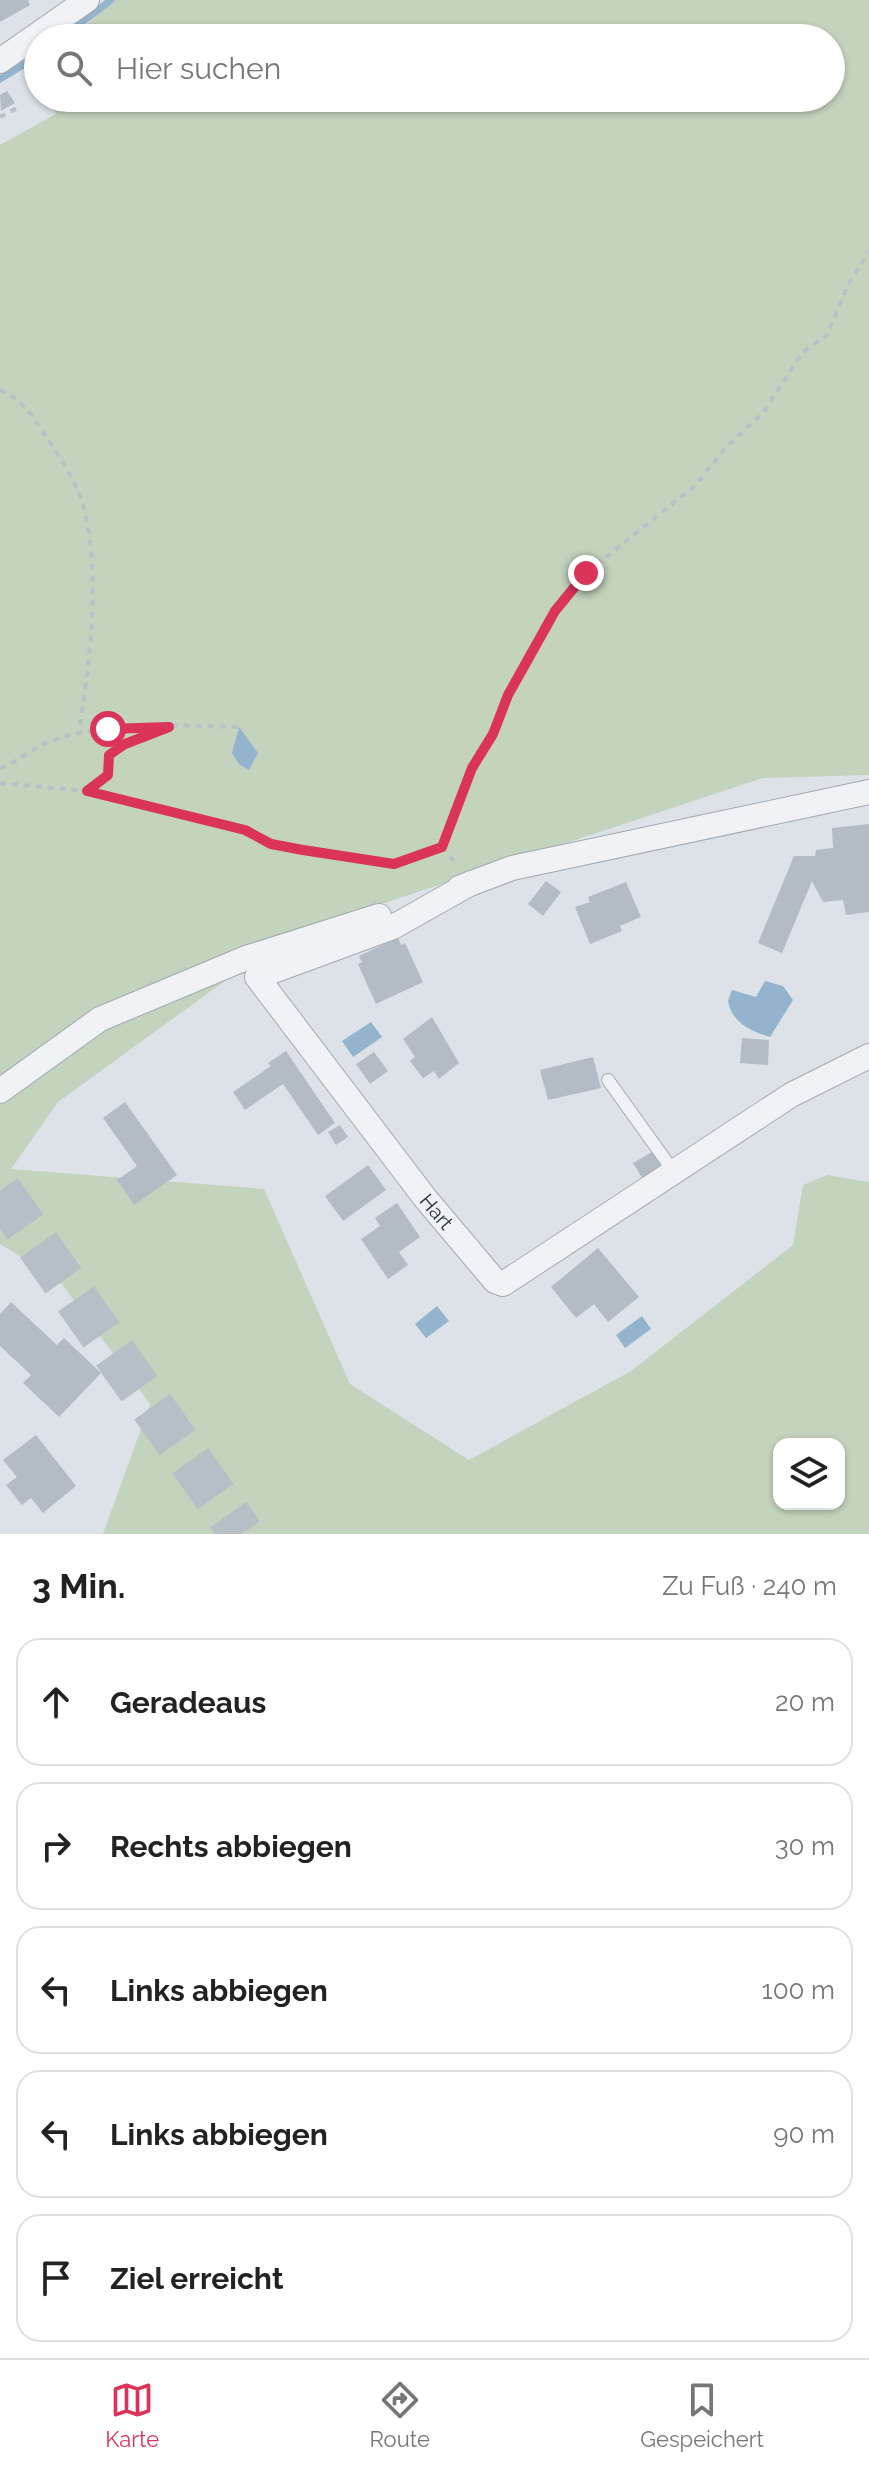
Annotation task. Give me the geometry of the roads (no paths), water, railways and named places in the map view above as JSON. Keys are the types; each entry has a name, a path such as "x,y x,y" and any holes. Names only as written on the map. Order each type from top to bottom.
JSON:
{"street":[{"path":"53,24 87,0"},
{"path":"0,61 24,44"},
{"name":"Hart","path":"0,1091 100,1019 246,958 512,868 869,792"},
{"name":"Hart","path":"471,883 393,927 257,977 425,1198 495,1281 503,1284 791,1095 869,1056"}],"lane":[{"path":"608,1080 674,1172"}],"water":[{"path":"239,727 258,753 249,770 239,764 232,753"},
{"path":"765,981 783,986 793,1000 770,1037 749,1029 738,1020 728,1001 732,990 756,997"},
{"path":"371,1022 382,1037 353,1057 342,1041"},
{"path":"437,1306 449,1321 426,1338 415,1324"},
{"path":"642,1316 651,1329 625,1348 616,1335"}],"waterway":[{"path":"79,24 111,0"},
{"path":"0,79 24,64"}],"tunnel":[{"path":"0,1191 242,1534"}]}
